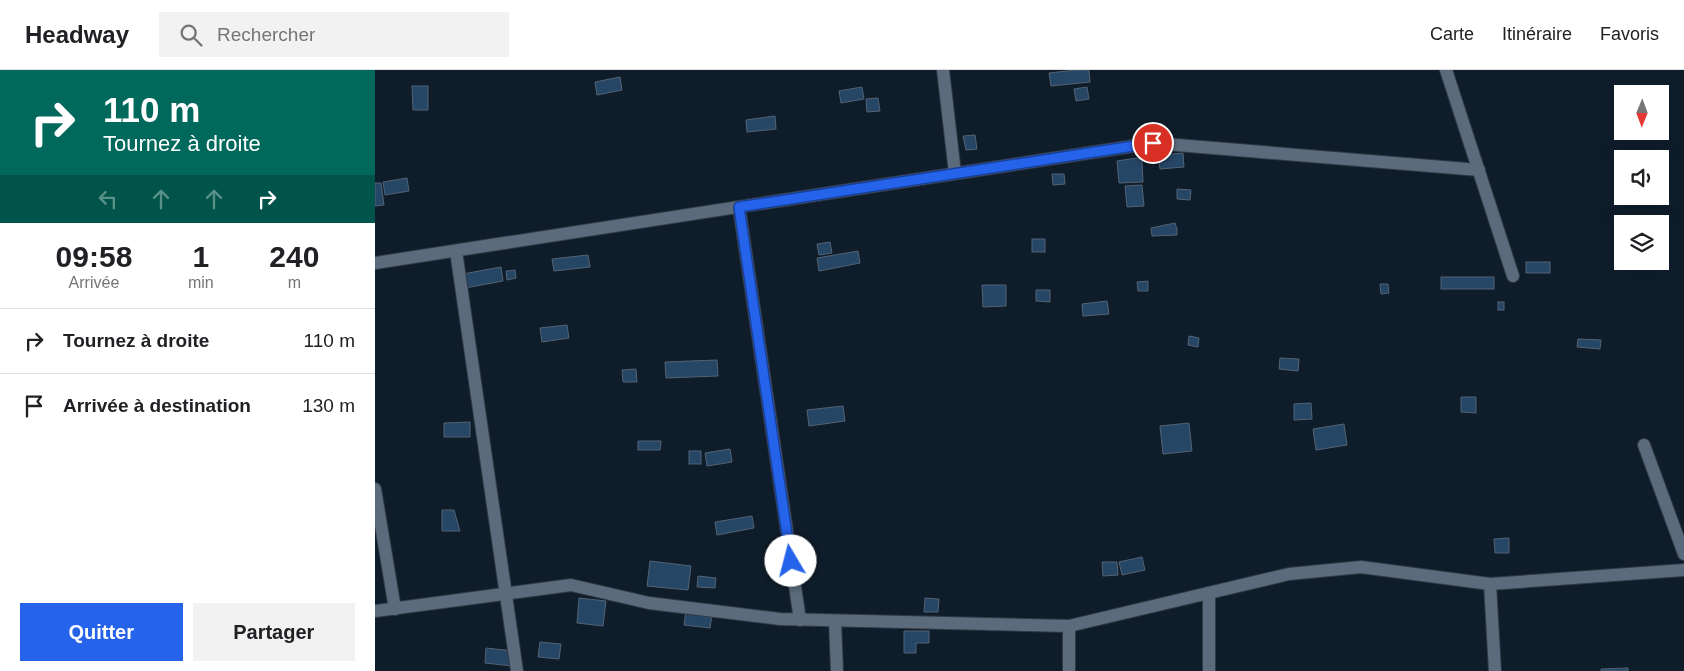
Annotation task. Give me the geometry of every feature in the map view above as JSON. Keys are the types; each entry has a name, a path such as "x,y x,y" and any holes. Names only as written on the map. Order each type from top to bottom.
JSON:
{"street":[{"path":"943,70 955,174"},
{"path":"1447,70 1513,276"},
{"path":"375,263 1153,143 1479,170"},
{"path":"739,207 800,620"},
{"path":"456,251 517,671"},
{"path":"1644,445 1684,554"},
{"path":"375,489 395,609"},
{"path":"375,611 571,585 649,603 780,620 1069,626 1289,574 1361,567 1490,584 1684,570"},
{"path":"1490,584 1495,671"},
{"path":"1209,593 1209,671"},
{"path":"835,621 837,671"},
{"path":"1069,626 1069,671"}],"building":[{"path":"1089,70 1090,82 1051,86 1049,73"},
{"path":"620,77 622,90 597,95 595,82"},
{"path":"412,86 428,86 428,110 413,110"},
{"path":"862,87 864,99 841,103 839,91"},
{"path":"1087,87 1089,99 1076,101 1074,89"},
{"path":"878,98 880,111 867,112 866,99"},
{"path":"775,116 776,129 747,132 746,120"},
{"path":"975,135 977,149 966,150 963,136"},
{"path":"1183,153 1184,167 1160,169 1158,155"},
{"path":"1137,158 1142,160 1143,182 1119,183 1117,161"},
{"path":"1052,174 1064,174 1065,184 1053,185"},
{"path":"407,178 409,191 385,195 383,182"},
{"path":"375,183 381,183 384,205 375,206"},
{"path":"1142,185 1144,206 1127,207 1125,186"},
{"path":"1177,189 1191,190 1190,200 1177,199"},
{"path":"1175,223 1177,235 1152,236 1151,228"},
{"path":"1032,239 1045,239 1045,252 1032,252"},
{"path":"830,242 832,253 819,255 817,244"},
{"path":"858,251 860,263 819,271 817,258"},
{"path":"588,255 590,267 554,271 552,259"},
{"path":"1526,262 1550,262 1550,273 1526,273"},
{"path":"501,267 503,281 465,288 463,274"},
{"path":"515,270 516,278 507,280 506,271"},
{"path":"1441,277 1494,277 1494,289 1441,289"},
{"path":"1148,281 1148,291 1138,291 1137,282"},
{"path":"1380,284 1388,284 1389,293 1381,294"},
{"path":"982,285 1006,285 1006,306 983,307"},
{"path":"1036,290 1050,290 1050,302 1036,301"},
{"path":"1107,301 1109,314 1083,316 1082,304"},
{"path":"1498,302 1504,302 1504,310 1498,310"},
{"path":"567,325 569,338 542,342 540,328"},
{"path":"1189,336 1199,338 1198,347 1188,345"},
{"path":"1578,339 1601,340 1600,349 1577,347"},
{"path":"1280,358 1299,359 1298,371 1279,369"},
{"path":"717,360 718,376 666,378 665,362"},
{"path":"636,369 637,382 623,382 622,370"},
{"path":"1461,397 1476,397 1476,413 1461,412"},
{"path":"1311,403 1312,419 1294,420 1294,404"},
{"path":"843,406 845,421 809,426 807,410"},
{"path":"470,422 470,437 444,437 444,423"},
{"path":"1189,423 1192,451 1163,454 1160,426"},
{"path":"1344,424 1347,445 1316,450 1313,429"},
{"path":"638,441 661,441 660,450 638,450"},
{"path":"730,449 732,462 707,466 705,453"},
{"path":"689,451 701,451 701,464 689,464"},
{"path":"442,510 454,510 460,531 442,531"},
{"path":"752,516 754,528 717,535 715,522"},
{"path":"1509,538 1509,553 1495,553 1494,539"},
{"path":"1142,557 1145,570 1122,575 1119,562"},
{"path":"650,561 691,566 688,590 647,586"},
{"path":"1102,562 1117,562 1118,575 1103,576"},
{"path":"698,576 716,578 715,588 697,587"},
{"path":"579,598 606,601 603,626 577,623"},
{"path":"925,598 939,599 938,612 924,612"},
{"path":"686,611 712,614 710,628 684,625"},
{"path":"904,631 929,631 929,643 916,643 916,653 904,653"},
{"path":"540,642 561,644 559,659 538,657"},
{"path":"486,648 514,651 512,666 485,663"},
{"path":"1628,668 1628,671 1601,671 1601,669"}],"route":[{"path":"791,561 739,207 1153,143"}]}
